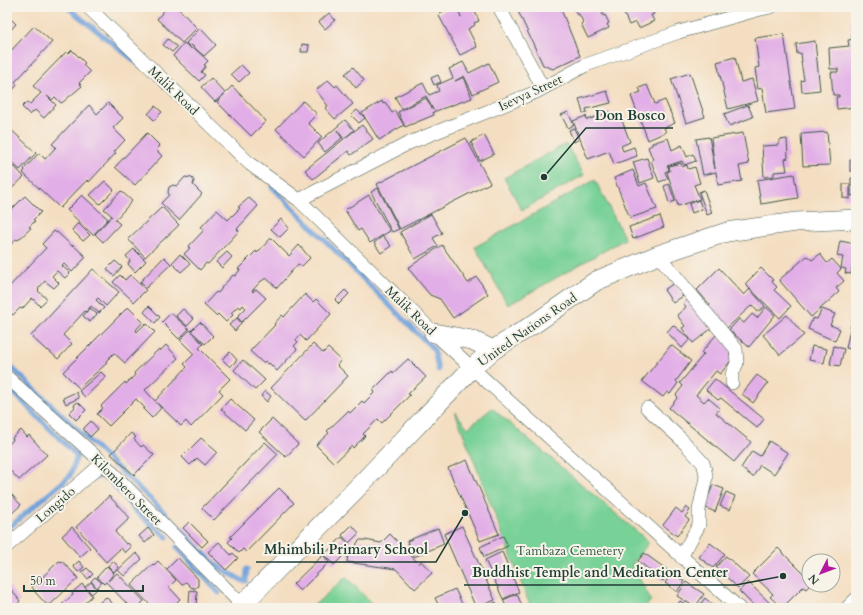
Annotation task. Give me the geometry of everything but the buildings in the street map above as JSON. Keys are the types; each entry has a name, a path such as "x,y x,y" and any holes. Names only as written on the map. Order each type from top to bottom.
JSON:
{"street":[{"name":"Malik Road","path":"88,7 250,164 299,200 434,333 739,608"},
{"path":"499,7 544,88"},
{"name":"Isevya Street","path":"299,200 410,143 513,102 544,88 586,65 679,32 771,7"},
{"name":"United Nations Road","path":"241,606 472,368 493,350 596,282 658,255 727,232 796,222 856,219"},
{"path":"658,255 736,350 737,363 732,374 732,383"},
{"path":"434,333 472,340 493,350"},
{"name":"Kilombero Street","path":"7,377 103,463 241,606"},
{"path":"647,408 681,439 703,463 705,470 706,478 699,510 699,524 681,557"},
{"name":"Longido","path":"7,546 103,463"},
{"path":"847,608 856,599"}],"green space":[{"path":"566,144 584,175 522,210 504,178"},
{"path":"595,180 625,239 508,305 475,247"},
{"name":"Tambaza Cemetery","path":"492,408 649,542 632,565 651,600 645,608 531,608 455,412 468,428"},
{"path":"346,577 376,608 311,608"}],"waterway":[{"path":"67,7 140,65"},
{"path":"272,187 434,350 438,370"},
{"path":"7,363 164,512 217,566 243,581 246,581 247,569"},
{"path":"7,386 77,456 70,476 7,529"},
{"path":"91,479 105,475 135,511 167,537"},
{"path":"177,547 219,593"}],"place":[{"name":"Don Bosco","path":"544,177"},
{"name":"Mhimbili Primary School","path":"465,513"},
{"name":"Buddhist Temple and Meditation Center","path":"783,576"}]}
